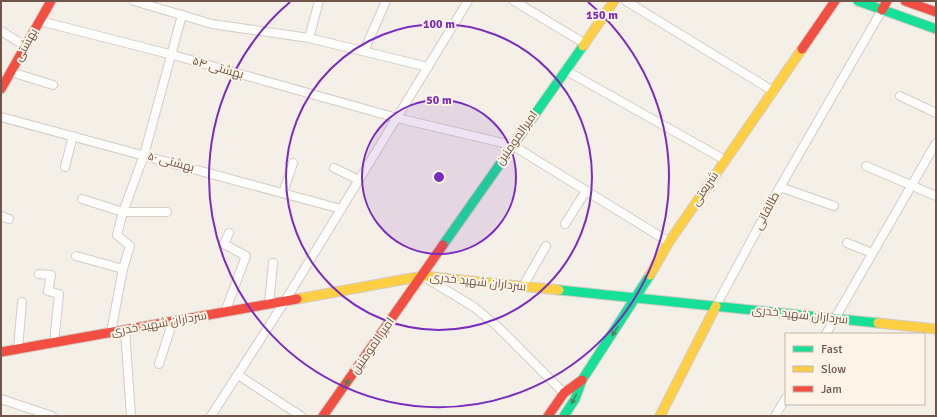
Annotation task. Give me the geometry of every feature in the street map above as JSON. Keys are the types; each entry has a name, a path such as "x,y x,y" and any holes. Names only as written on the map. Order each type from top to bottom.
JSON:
{"street":[{"name":"بهشتی","path":"1,89 51,1"},
{"path":"134,1 212,24 309,38 428,67"},
{"path":"309,38 319,1"},
{"path":"364,51 386,1"},
{"path":"211,416 285,301 468,1"},
{"path":"514,1 584,43"},
{"name":"امیرالمومنین","path":"423,276 512,145 614,1"},
{"path":"626,1 773,91"},
{"name":"شریعتی","path":"564,416 575,400 582,380 636,298 669,242 835,1"},
{"path":"858,1 936,29"},
{"path":"882,10 887,1"},
{"path":"905,1 936,12"},
{"path":"923,8 936,17"},
{"name":"طالقانی","path":"660,416 716,306 780,187 882,10"},
{"path":"111,332 123,269 130,246 117,236 123,212 144,155 173,55 182,15"},
{"name":"بهشتی ۵۴","path":"40,21 173,55 396,118 512,145 669,242"},
{"path":"918,23 929,23 936,25"},
{"path":"1,31 25,46"},
{"path":"565,70 725,160"},
{"path":"11,72 53,85"},
{"path":"900,96 936,113"},
{"name":"بهشتی ۵۰","path":"1,117 341,209"},
{"path":"65,166 73,136"},
{"path":"827,333 936,143"},
{"path":"283,193 293,163"},
{"path":"866,166 936,196"},
{"path":"334,168 359,180"},
{"path":"780,187 834,206"},
{"path":"565,224 586,191"},
{"path":"82,199 123,212 167,212"},
{"path":"225,312 246,256 224,244 229,233"},
{"path":"847,244 872,253"},
{"path":"523,286 546,246"},
{"path":"76,256 123,269"},
{"path":"269,304 273,264"},
{"path":"39,274 51,275 48,291 59,294 54,343"},
{"path":"423,276 474,307 498,327 564,393"},
{"name":"سرداران شهید خدری","path":"1,352 423,276 936,329"},
{"name":"امیر المومنین","path":"323,416 423,276"},
{"path":"18,349 22,302"},
{"path":"159,364 173,321"},
{"path":"125,330 131,416"},
{"path":"238,375 301,416"},
{"name":"شریعتی","path":"548,416 564,393 582,380"},
{"path":"1,399 52,416"},
{"path":"775,416 785,400"}],"traffic: fast":[{"path":"858,1 936,29"},
{"path":"443,245 583,46"},
{"path":"564,416 575,399 582,380 650,275"},
{"path":"559,290 878,323"}],"traffic: slow":[{"path":"583,46 614,1"},
{"path":"650,275 669,242 802,49"},
{"path":"297,299 423,276 559,290"},
{"path":"660,416 716,306"},
{"path":"878,323 936,329"}],"traffic: jam":[{"path":"1,89 51,1"},
{"path":"802,49 835,1"},
{"path":"882,10 887,1"},
{"path":"905,1 936,12"},
{"path":"323,416 443,245"},
{"path":"1,352 297,299"},
{"path":"548,416 564,393 582,380"}]}
